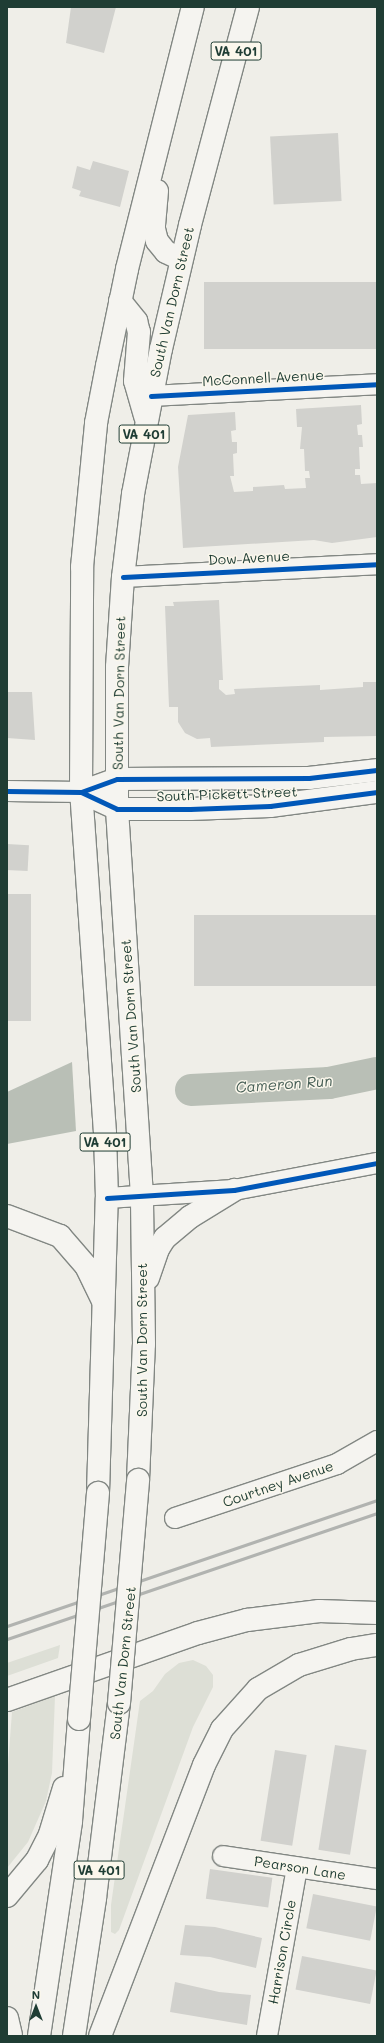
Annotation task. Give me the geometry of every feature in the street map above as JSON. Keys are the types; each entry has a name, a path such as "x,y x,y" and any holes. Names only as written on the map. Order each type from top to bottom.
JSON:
{"main road":[{"name":"VA 401","path":"39,2036 70,1821 98,1493 104,1303 107,1198 105,1133 81,792 85,534 96,423 120,300 160,132 193,7"},
{"name":"South Van Dorn Street","path":"74,2036 95,1898 119,1703 138,1480 143,1398 142,1196 117,809 117,667 123,577 146,422 181,259 248,7"},
{"path":"160,132 154,229 157,241 166,252 181,259"},
{"path":"120,300 136,321 139,332 135,381 146,422"},
{"name":"South Pickett Street","path":"81,792 117,779 309,778 377,770"},
{"name":"South Pickett Street","path":"81,792 117,809 270,806 377,792"},
{"path":"142,1296 158,1249 165,1238 190,1218 234,1190"},
{"path":"7,1216 60,1236 86,1266 104,1303"},
{"path":"7,1700 198,1633 247,1620 319,1611 377,1613"},
{"path":"100,2036 204,1765 222,1729 258,1690 299,1665 351,1649 377,1645"},
{"path":"7,1896 37,1860 50,1834 79,1719"},
{"path":"7,2018 11,2036"}],"street":[{"name":"McConnell Avenue","path":"151,396 377,384"},
{"name":"Dow Avenue","path":"123,577 377,564"},
{"name":"South Pickett Street","path":"7,791 81,792"},
{"path":"107,1198 234,1190 377,1163"},
{"name":"Courtney Avenue","path":"175,1518 337,1464 377,1441"},
{"name":"Pearson Lane","path":"224,1856 377,1880"},
{"name":"Harrison Circle","path":"267,2036 297,1868"}],"shaded area":[{"path":"72,1062 76,1131 7,1144 7,1092"},
{"path":"60,1645 58,1658 7,1676 7,1663"},
{"path":"193,1660 206,1666 213,1675 213,1687 193,1727 119,1930 115,1934 111,1932 111,1905 140,1701 153,1691 165,1674 179,1663"},
{"path":"55,1696 52,1773 46,1801 28,1842 7,1868 7,1778 12,1712"}],"building":[{"path":"71,7 116,7 104,53 66,43"},
{"path":"338,133 342,201 274,204 270,137"},
{"path":"93,161 129,171 120,207 79,196 81,191 72,188 77,166 90,170"},
{"path":"204,282 377,282 377,349 204,349"},
{"path":"361,405 362,424 357,425 358,435 362,435 363,447 359,447 360,469 355,469 355,475 360,475 361,484 377,483 377,537 332,543 314,540 183,548 178,467 188,415 235,412 236,430 231,431 232,442 237,442 237,453 233,454 234,476 230,476 234,492 253,491 253,487 284,485 285,489 306,488 305,478 310,478 309,471 305,471 304,449 300,449 302,427 297,427 296,409"},
{"path":"219,600 223,680 219,680 219,689 226,695 235,694 234,689 320,685 320,690 363,687 363,682 377,682 377,736 324,737 324,742 211,747 210,738 197,739 185,733 178,722 178,707 169,707 165,606 174,606 173,602"},
{"path":"7,692 32,692 35,740 7,738"},
{"path":"7,844 29,845 28,871 7,870"},
{"path":"7,894 31,894 31,1021 7,1021"},
{"path":"194,915 377,915 377,986 194,986"},
{"path":"335,1745 367,1750 350,1855 318,1850"},
{"path":"275,1750 307,1755 292,1846 261,1841"},
{"path":"210,1869 272,1878 268,1907 206,1899"},
{"path":"313,1894 377,1906 370,1941 306,1928"},
{"path":"185,1925 215,1927 262,1938 256,1968 210,1957 180,1955"},
{"path":"302,1956 377,1971 370,2004 296,1989"},
{"path":"175,1982 219,1992 251,1995 247,2025 170,2012"}],"waterway":[{"name":"Cameron Run","path":"191,1090 329,1083 377,1073"}],"railway":[{"path":"7,1626 377,1500"},
{"path":"7,1639 377,1513"}],"cycle path":[{"path":"151,396 377,384"},
{"path":"123,577 377,564"},
{"path":"7,791 81,792 117,779 309,778 377,770"},
{"path":"81,792 117,809 190,809 270,806 377,792"},
{"path":"107,1198 234,1190 377,1163"}]}
